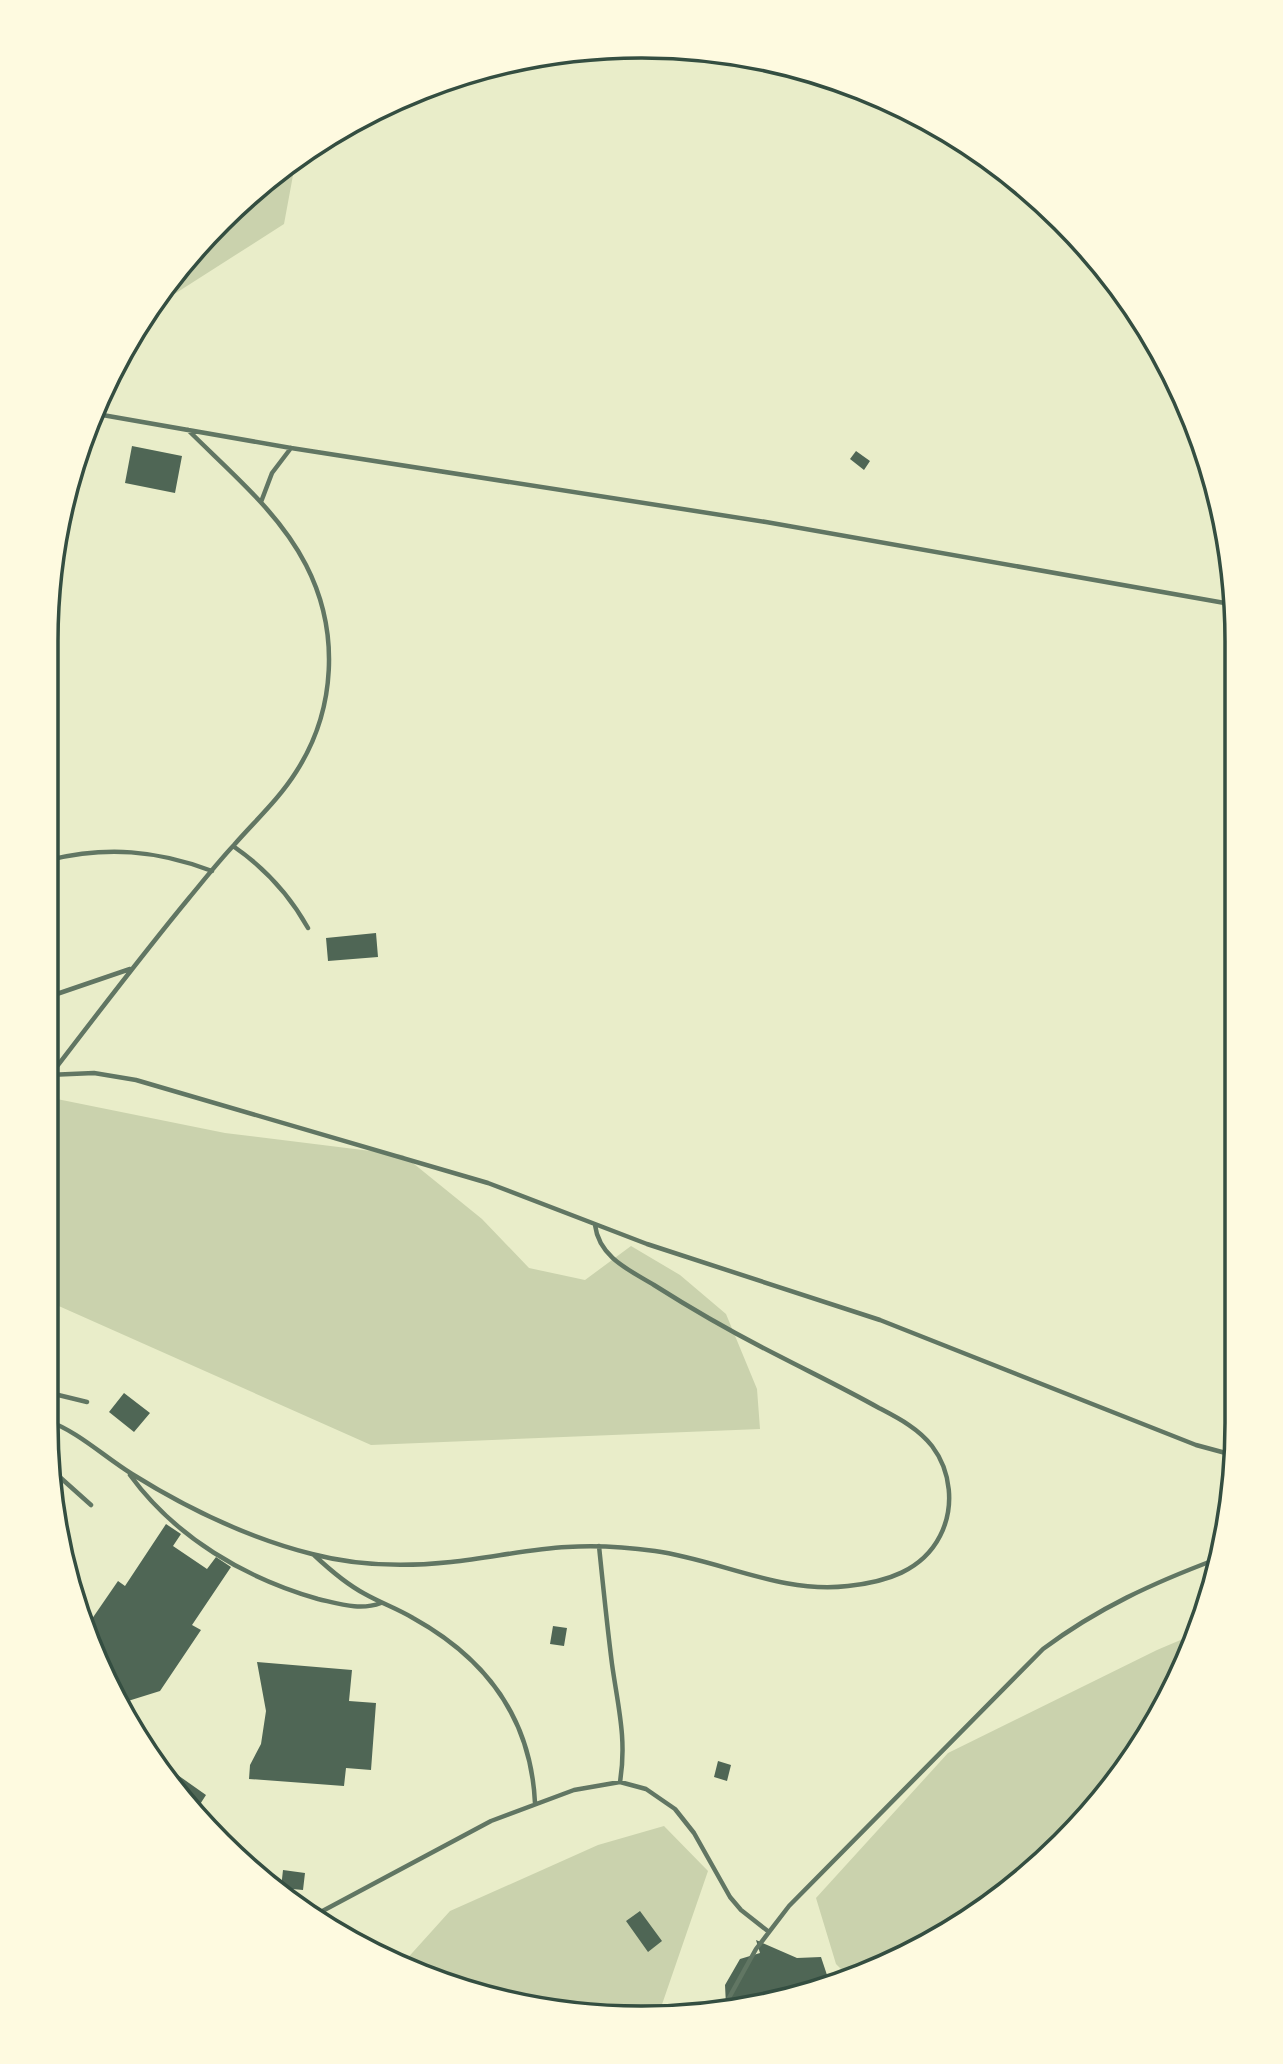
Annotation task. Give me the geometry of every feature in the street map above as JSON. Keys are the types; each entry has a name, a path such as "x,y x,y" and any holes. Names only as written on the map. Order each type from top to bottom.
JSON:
{"lane":[{"path":"103,415 291,448 766,522 1224,603"},
{"path":"58,1064 212,870 282,792 307,753 323,710 329,675 329,640 318,591 294,544 279,522 188,430"},
{"path":"261,503 272,472 291,448"},
{"path":"233,846 275,880 299,911 308,928"},
{"path":"58,858 83,853 126,850 168,856 212,870"},
{"path":"58,994 131,969"},
{"path":"58,1074 94,1073 136,1080 488,1182 595,1225 699,1262 880,1320 1196,1445 1224,1453"},
{"path":"58,1426 81,1437 128,1472 223,1522 313,1555 362,1563 421,1564 536,1550 599,1546 657,1551 785,1584 827,1588 890,1579 907,1572 921,1561 942,1532 948,1516 950,1497 942,1463 921,1434 837,1384 730,1331 643,1278 608,1254 599,1241 595,1225"},
{"path":"58,1395 87,1402"},
{"path":"128,1472 169,1520 218,1555 257,1578 345,1606 363,1607 381,1603"},
{"path":"61,1478 91,1505"},
{"path":"599,1546 612,1666 623,1729 620,1782"},
{"path":"313,1555 348,1584 434,1631 472,1662 491,1682 509,1705 525,1740 535,1803"},
{"path":"728,1999 741,1972 769,1932 807,1888 1043,1648 1079,1622 1119,1599 1208,1563"},
{"path":"322,1911 461,1836 535,1803 574,1790 620,1782 646,1789 675,1809 694,1833 730,1897 741,1910 769,1932"}],"green space":[{"path":"293,173 284,224 171,297 229,229"},
{"path":"58,1099 225,1133 403,1155 482,1219 529,1268 585,1280 631,1246 680,1275 726,1314 757,1389 760,1429 371,1445 58,1306"},
{"path":"1184,1639 1165,1681 1127,1747 1105,1778 1054,1835 997,1886 933,1928 865,1962 842,1970 836,1964 816,1898 948,1753"},
{"path":"664,1826 708,1871 662,2005 603,2005 528,1995 454,1975 408,1957 450,1911 598,1845"}],"building":[{"path":"132,446 182,456 175,493 125,483"},
{"path":"856,451 870,461 864,470 850,459"},
{"path":"376,933 378,957 328,961 326,938"},
{"path":"124,1393 150,1413 134,1432 109,1412"},
{"path":"166,1524 181,1534 173,1546 207,1569 216,1557 231,1567 192,1625 201,1630 160,1691 129,1701 102,1646 92,1619 118,1581 125,1586"},
{"path":"553,1626 567,1628 564,1646 550,1644"},
{"path":"257,1662 352,1670 349,1701 376,1703 371,1770 346,1768 344,1786 249,1779 250,1765 261,1744 266,1711"},
{"path":"718,1761 731,1765 727,1781 714,1777"},
{"path":"174,1772 206,1795 200,1804"},
{"path":"283,1870 305,1873 303,1890 290,1889 282,1882"},
{"path":"640,1911 662,1941 648,1952 626,1921"},
{"path":"756,1940 797,1958 821,1957 827,1976 793,1986 726,2000 725,1985 740,1959 760,1953"}]}
